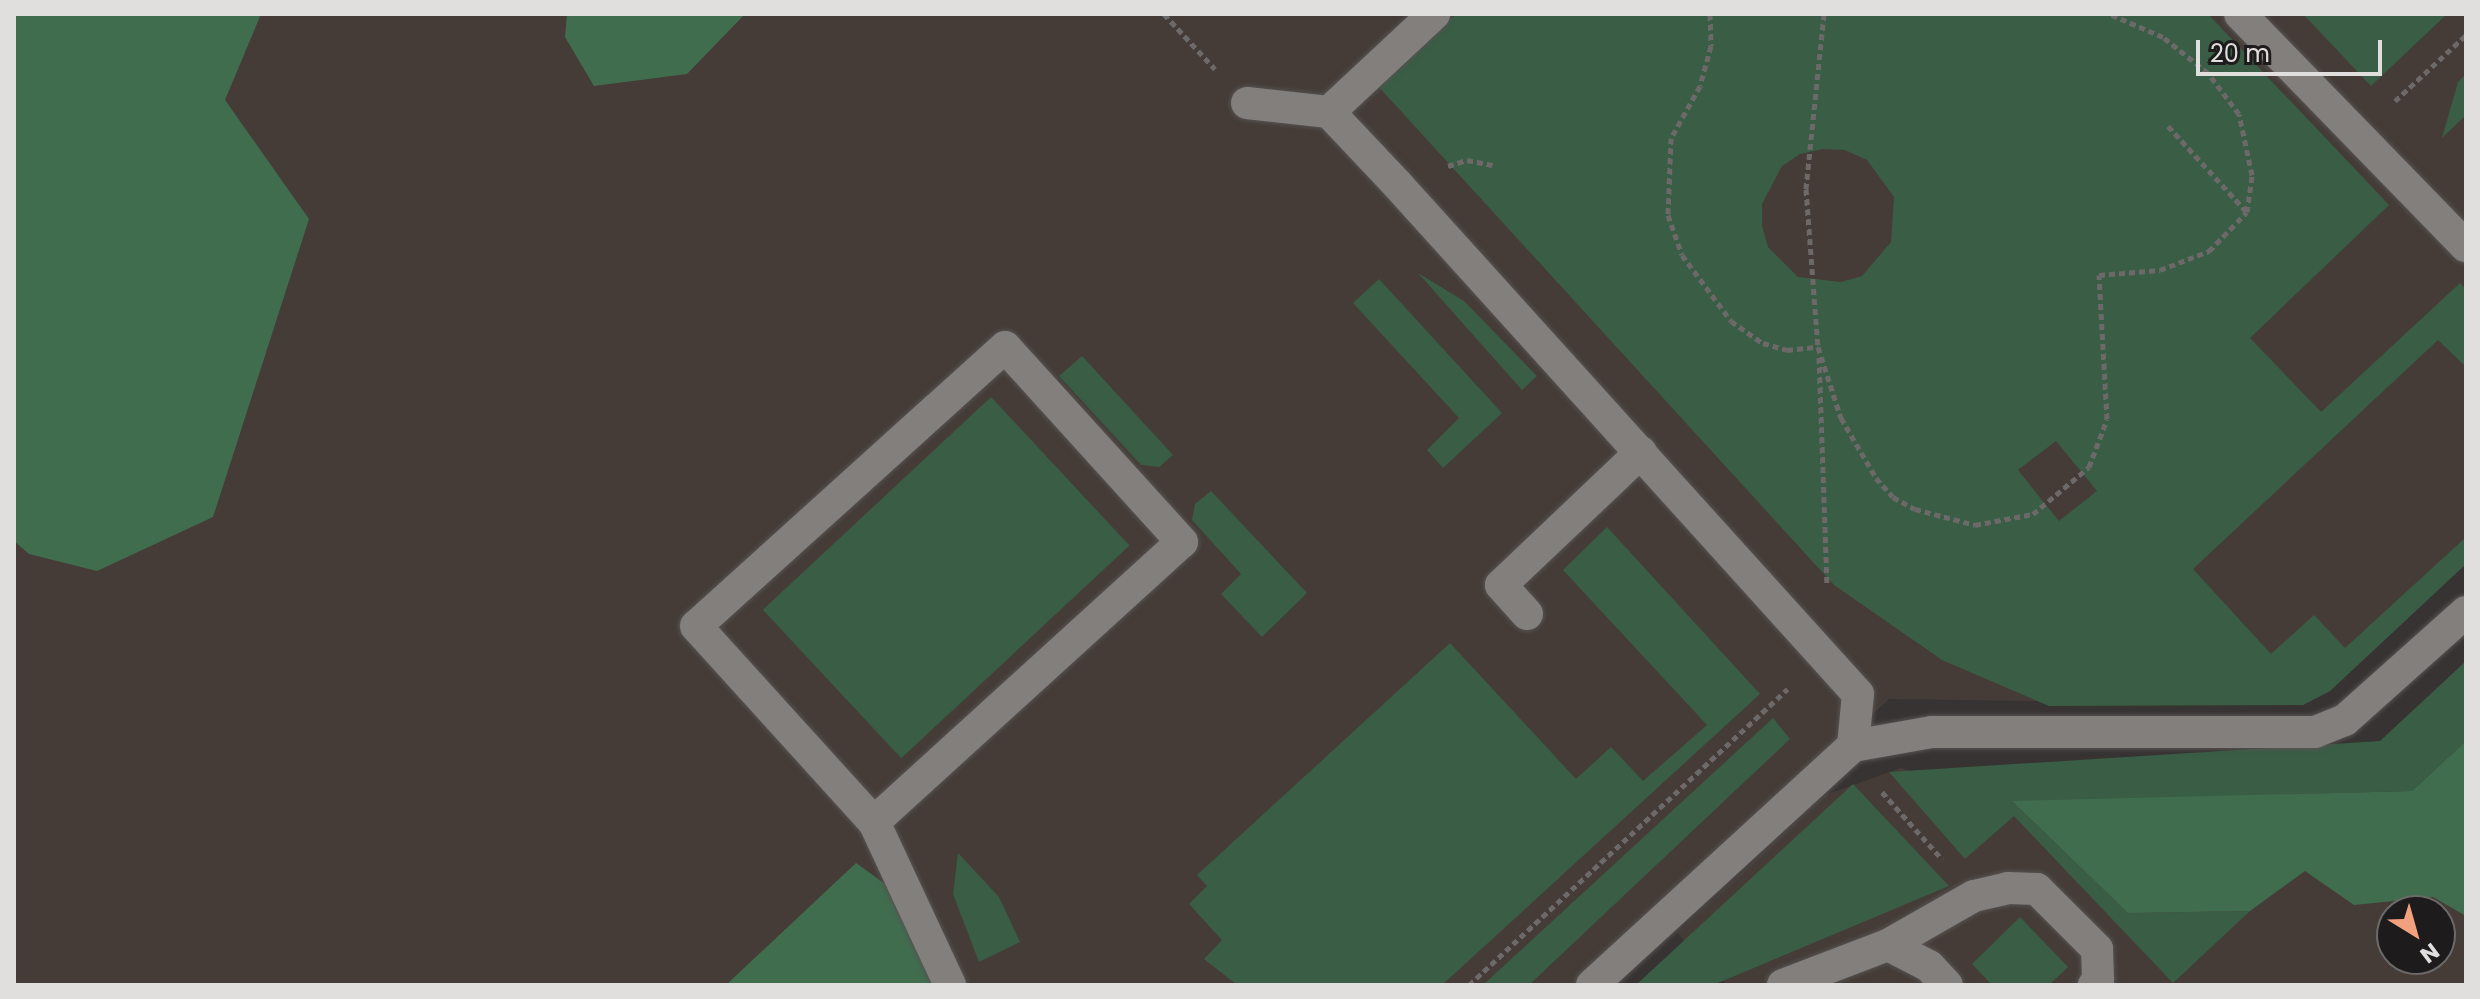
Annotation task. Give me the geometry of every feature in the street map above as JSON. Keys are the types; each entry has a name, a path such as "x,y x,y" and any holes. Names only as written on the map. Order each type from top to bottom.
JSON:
{"lane":[{"path":"1329,112 1434,14"},
{"path":"2240,14 2466,246"},
{"path":"1247,103 1329,112 1858,694 1853,746"},
{"path":"874,822 1182,542 1005,347 696,626 874,822 950,985"},
{"path":"1527,614 1501,585 1641,452"},
{"path":"1592,985 1853,746 1932,732 2315,732 2345,720 2466,612"},
{"path":"1783,985 1888,945 1974,896 2037,889 2097,949 2098,981 2094,985"},
{"path":"1888,945 1929,966 1947,985"}],"path":[{"path":"1164,14 1247,103"},
{"path":"1710,14 1711,46 1700,86 1671,138 1668,215 1682,255 1731,321 1775,346 1818,347"},
{"path":"1469,985 1824,655 1827,561 1818,347 1806,189 1824,14"},
{"path":"1818,347 1855,448 1893,497 1943,519 2003,523 2033,514 2067,490 2089,467 2102,441 2107,369 2099,275 2160,270 2209,251 2247,212 2252,175 2239,114 2208,73 2163,37 2110,14"},
{"path":"2358,134 2466,35"},
{"path":"2168,126 2247,212"},
{"path":"1853,746 1870,779 1974,896"}],"shaded area":[{"path":"14,14 2466,14 2466,564 2330,691 2303,705 1889,699 1578,985 14,985"},
{"path":"1901,768 2012,801 2466,868 2466,985 1727,985 1677,933 1825,795"}],"green space":[{"path":"14,14 261,14 225,100 309,219 213,517 97,571 29,554 14,541"},
{"path":"567,14 745,14 687,74 594,86 565,37"},
{"path":"1456,14 2208,14 2389,205 2250,338 2321,412 2460,283 2466,289 2466,367 2438,340 2193,569 2271,654 2314,615 2345,648 2466,537 2466,564 2330,691 2303,705 2049,706 1942,660 1834,585 1378,86","holes":["1823,149 1845,150 1867,160 1894,197 1891,242 1862,276 1841,282 1798,277 1768,247 1762,226 1762,204 1782,166 1800,154","2056,441 2097,491 2059,521 2018,470"]},
{"path":"2303,14 2447,14 2371,86"},
{"path":"2466,74 2466,115 2442,138 2458,82"},
{"path":"1418,273 1464,301 1537,376 1522,390"},
{"path":"1379,279 1502,413 1443,468 1427,450 1459,418 1353,303"},
{"path":"1082,356 1173,455 1159,467 1141,465 1059,376"},
{"path":"991,397 1129,545 901,758 763,610"},
{"path":"1211,491 1307,593 1262,637 1221,594 1241,574 1192,520 1195,504"},
{"path":"1607,527 1760,694 1442,985 1237,985 1204,959 1222,940 1189,904 1207,886 1197,875 1450,643 1576,779 1611,747 1643,781 1707,725 1563,570"},
{"path":"2466,661 2466,741 2412,791 2013,802 2128,913 2250,911 2173,983 2014,816 1965,859 1889,772 2380,741"},
{"path":"1773,718 1790,739 1529,985 1483,985"},
{"path":"2466,741 2466,916 2456,910 2456,895 2376,895 2376,903 2354,905 2305,871 2250,911 2128,913 2012,801 2412,791"},
{"path":"1853,784 1949,886 1713,985 1636,985"},
{"path":"958,853 999,897 1020,942 979,962 953,894"},
{"path":"856,863 888,886 932,985 726,985"},
{"path":"2020,917 2068,967 2049,985 1992,985 1972,964"}]}
